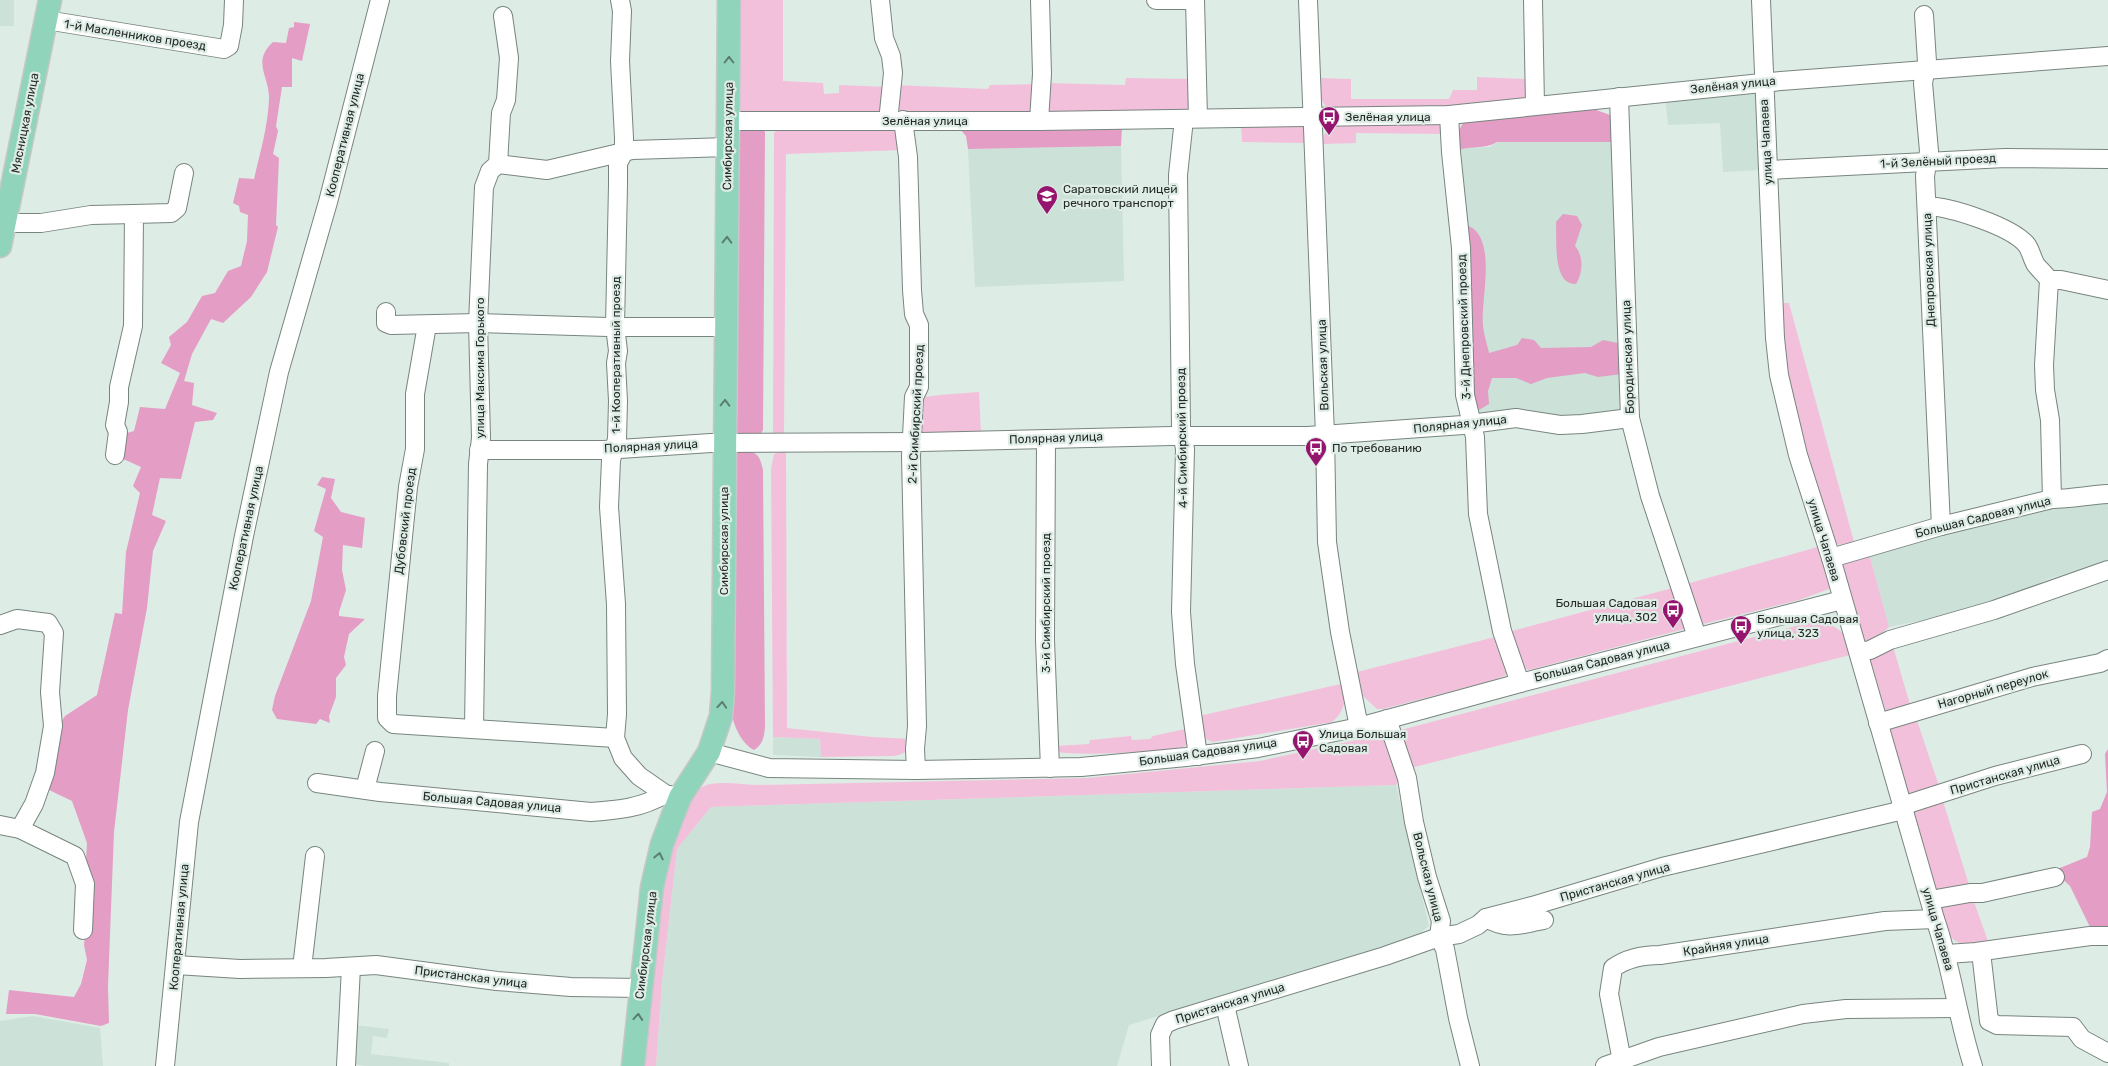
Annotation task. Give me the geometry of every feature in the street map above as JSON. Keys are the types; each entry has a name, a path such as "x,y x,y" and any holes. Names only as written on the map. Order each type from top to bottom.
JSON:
{"main road":[{"name":"Симбирская улица","path":"633,1066 652,887 672,796 710,752 721,716 723,691 729,0"},
{"name":"Мясницкая улица","path":"0,246 48,10"}],"street":[{"name":"1-й Масленников проезд","path":"48,10 224,49 229,46 234,0"},
{"name":"Кооперативная улица","path":"165,1066 189,822 246,526 280,372 328,202 380,0"},
{"name":"1-й Кооперативный проезд","path":"620,0 622,11 620,61 624,152 618,163 615,326 618,351 616,363 618,401 616,439 611,460 609,507 616,604 617,714 615,738 623,758 639,776 672,796"},
{"name":"2-й Симбирский проезд","path":"880,0 884,38 891,56 893,73 889,112 897,120 908,157 912,290 914,314 919,325 919,387 914,397 911,456 917,726 916,770"},
{"path":"1039,121 1042,74 1040,0"},
{"path":"1156,0 1194,0"},
{"name":"4-й Симбирский проезд","path":"1194,0 1191,119 1178,175 1183,436 1181,612 1185,664 1198,756"},
{"name":"Вольская улица","path":"1308,0 1314,117 1327,542 1340,632 1360,727"},
{"path":"1533,0 1535,105"},
{"name":"улица Чапаева","path":"1761,0 1775,338 1779,375 1798,455 1859,652 1935,919 1948,954 1957,1008 1973,1066"},
{"name":"Днепровская улица","path":"1924,14 1927,62 1923,83 1929,151 1925,176 1941,526"},
{"name":"улица Максима Горького","path":"474,728 479,450 478,323 484,188 490,171 498,164 501,113 506,100 509,58 503,16"},
{"name":"Зелёная улица","path":"728,121 1039,121 1450,115 1763,82 2108,56"},
{"name":"Бородинская улица","path":"1620,97 1630,418 1650,496 1697,637"},
{"name":"3-й Днепровский проезд","path":"1450,115 1451,152 1461,248 1465,395 1475,437 1478,514 1502,631 1520,683"},
{"path":"498,164 546,170 624,152 728,146"},
{"name":"1-й Зелёный проезд","path":"1768,170 2005,158 2108,159"},
{"path":"4,222 41,223 91,215 171,212 177,208 184,173"},
{"path":"1927,206 1937,206 1982,220 2013,233 2026,245 2036,265 2049,280 2044,365 2045,390 2050,420 2052,499"},
{"path":"115,455 118,432 115,426 119,402 119,387 133,326 134,214"},
{"path":"2049,280 2061,280 2108,290"},
{"path":"386,312 386,323 391,325 478,323 726,327"},
{"name":"Дубовский проезд","path":"427,325 415,394 415,449 408,487 387,696 387,718 393,724 474,728"},
{"name":"Полярная улица","path":"479,450 614,449 724,443 1325,435 1472,424 1516,418 1560,424 1582,424 1630,418"},
{"name":"3-й Симбирский проезд","path":"1046,438 1045,640 1050,768"},
{"name":"Большая Садовая улица","path":"1831,558 1941,526 2052,499 2069,499 2083,495 2108,494"},
{"path":"1859,652 1870,650 1890,640 1994,610 2108,570"},
{"name":"Большая Садовая улица","path":"710,752 769,768 916,770 1050,768 1198,756 1258,748 1360,727 1520,683 1842,600"},
{"path":"0,625 17,619 48,623 54,633 50,692 53,726 45,773 34,804 20,829"},
{"name":"Нагорный переулок","path":"1878,723 2032,677 2100,663 2108,659"},
{"name":"Вольская улица","path":"1387,719 1407,778 1416,831 1441,921 1440,937 1445,949 1458,1018 1470,1066"},
{"path":"474,728 615,738"},
{"path":"365,789 375,751"},
{"name":"Пристанская улица","path":"1161,1066 1160,1035 1165,1024 1174,1020 1385,956 1440,937 1459,934 1478,925 1486,918 1662,867 1886,814 1996,776 2082,754"},
{"name":"Большая Садовая улица","path":"317,783 478,802 553,807 591,812 619,810 672,796"},
{"path":"0,825 20,829 75,856 85,884 82,930"},
{"path":"302,968 315,856"},
{"path":"1930,900 1970,893 1982,893 2055,877"},
{"path":"1486,918 1498,925 1509,927 1544,920"},
{"name":"Крайняя улица","path":"1622,1061 1609,994 1613,968 1621,962 1644,955 1660,955 1885,921 1935,919"},
{"path":"1948,954 1981,952 2080,938 2108,936"},
{"path":"1981,952 1990,1021 1997,1025 2073,1027 2082,1038 2108,1053"},
{"name":"Пристанская улица","path":"176,965 240,969 376,965 497,981 571,987 641,988"},
{"path":"346,1066 351,966"},
{"path":"1224,1005 1236,1047 1239,1066"},
{"path":"1605,1066 1622,1061 1646,1060 1660,1047 1803,1014 1846,1009 1957,1008"}],"shaded area":[{"path":"0,0 14,0 14,26 0,26"},
{"path":"738,0 783,0 783,81 823,83 824,94 839,93 839,85 888,87 885,112 744,115 738,111"},
{"path":"294,22 310,24 302,61 292,58 292,87 282,87 276,126 278,131 273,154 279,158 276,225 278,227 267,272 251,297 223,323 211,319 192,354 184,381 194,383 192,405 217,413 213,420 195,422 181,479 160,478 152,515 166,521 153,551 147,608 128,710 114,832 108,986 109,1023 101,1026 35,1014 6,1014 9,990 74,997 81,984 87,960 84,945 89,901 86,861 87,843 72,801 49,790 56,731 65,716 97,695 115,613 122,614 126,552 140,493 133,486 141,467 121,458 120,435 134,431 140,407 165,409 180,373 161,363 171,345 169,337 187,322 202,296 215,293 228,271 241,266 247,241 248,215 240,212 239,206 233,203 239,178 254,179 263,139 269,91 263,70 263,56 273,42 286,43 289,28 294,27"},
{"path":"1477,77 1529,79 1529,94 1519,102 1448,109 1330,109 1323,103 1320,91 1320,78 1351,79 1351,99 1449,99 1453,90 1477,90"},
{"path":"1126,78 1191,79 1190,105 1185,112 1051,114 1045,112 1047,83 1125,85"},
{"path":"1036,84 1032,113 894,116 895,85 988,89 990,85"},
{"path":"1752,91 1757,95 1761,170 1723,172 1720,123 1668,125 1665,98"},
{"path":"1591,108 1610,115 1616,120 1616,142 1497,142 1487,146 1455,151 1458,132 1464,121"},
{"path":"1434,121 1443,127 1446,134 1356,133 1356,143 1323,144 1324,135 1334,123"},
{"path":"1298,123 1304,126 1305,143 1242,142 1241,124"},
{"path":"1122,127 1121,146 968,149 966,136 959,128"},
{"path":"743,128 763,129 765,132 763,430 760,435 736,439 738,134"},
{"path":"777,129 898,129 904,150 786,154 784,438 774,437 773,434 774,133"},
{"path":"1497,142 1616,142 1623,410 1581,420 1482,417 1474,413 1455,151 1463,148 1490,147"},
{"name":"Саратовский лицей речного транспорт","path":"1121,146 1124,281 975,287 968,149"},
{"path":"1563,214 1577,216 1582,225 1575,246 1580,255 1582,265 1576,284 1568,282 1563,277 1557,260 1556,222"},
{"path":"1466,225 1476,231 1482,241 1485,255 1483,326 1489,353 1517,345 1522,338 1534,340 1541,348 1591,347 1603,340 1618,343 1624,354 1622,374 1598,377 1585,373 1547,378 1531,384 1516,378 1492,378 1488,391 1489,404 1479,410 1472,398"},
{"path":"1781,303 1789,303 1854,542 1840,545 1835,543 1804,453 1784,375"},
{"path":"979,392 981,434 920,434 919,398"},
{"path":"786,450 787,728 872,737 913,739 909,748 899,755 821,757 820,739 773,737 771,469 774,454"},
{"path":"735,451 746,451 757,455 763,470 765,727 762,740 754,750 739,735 732,714"},
{"path":"322,477 335,479 331,498 341,512 365,518 362,548 343,545 342,570 346,590 339,616 365,619 349,634 344,657 346,665 336,678 336,697 329,716 330,723 320,719 316,724 277,719 272,710 275,696 311,601 323,537 314,531 326,489 317,485"},
{"path":"2108,498 2108,561 2048,579 2006,600 1977,609 1889,627 1868,550 2017,511"},
{"path":"1821,546 1831,583 1829,589 1799,600 1703,624 1699,622 1683,585"},
{"path":"1868,550 1889,627 1877,637 1865,643 1862,641 1843,565 1847,559"},
{"path":"1676,587 1686,625 1684,629 1529,670 1523,668 1508,632"},
{"path":"1807,623 1831,625 1837,628 1846,638 1854,654 1407,769 1396,785 711,807 677,849 662,982 656,1066 642,1066 656,924 664,869 679,817 690,798 709,784 757,785 1087,778 1260,761 1397,731"},
{"path":"1499,636 1508,669 1506,675 1494,680 1383,709 1377,709 1363,696 1357,672"},
{"path":"1892,643 1911,708 1886,712 1869,656"},
{"path":"1345,683 1345,700 1342,709 1337,718 1332,722 1213,742 1206,739 1199,716"},
{"path":"1914,712 1940,789 1907,796 1888,729"},
{"path":"1190,728 1190,741 1185,746 1161,750 1078,754 1056,751 1055,746 1089,744 1090,740 1131,736 1132,740 1150,739 1153,736"},
{"path":"773,737 820,739 821,757 773,755"},
{"path":"2108,749 2108,930 2090,927 2070,886 2055,870 2087,857 2090,847 2092,812 2100,809 2107,792 2105,754"},
{"path":"1396,785 1429,926 1415,937 1129,1025 1117,1066 656,1066 662,982 677,849 711,807"},
{"path":"1942,798 1970,888 1937,892 1912,811"},
{"path":"1973,899 1989,944 1959,943 1950,935 1947,928 1940,907 1944,902"},
{"path":"33,1016 100,1028 103,1066 0,1066 0,1021"},
{"path":"355,1025 389,1029 387,1038 373,1036 371,1054 449,1063 449,1066 366,1066 353,1064"}],"place":[{"name":"Зелёная улица","path":"1329,136"},
{"name":"Саратовский лицей речного транспорт","path":"1047,215"},
{"name":"По требованию","path":"1316,467"},
{"name":"Большая Садовая улица, 302","path":"1673,629"},
{"name":"Большая Садовая улица, 323","path":"1741,645"},
{"name":"Улица Большая Садовая","path":"1303,760"}]}
